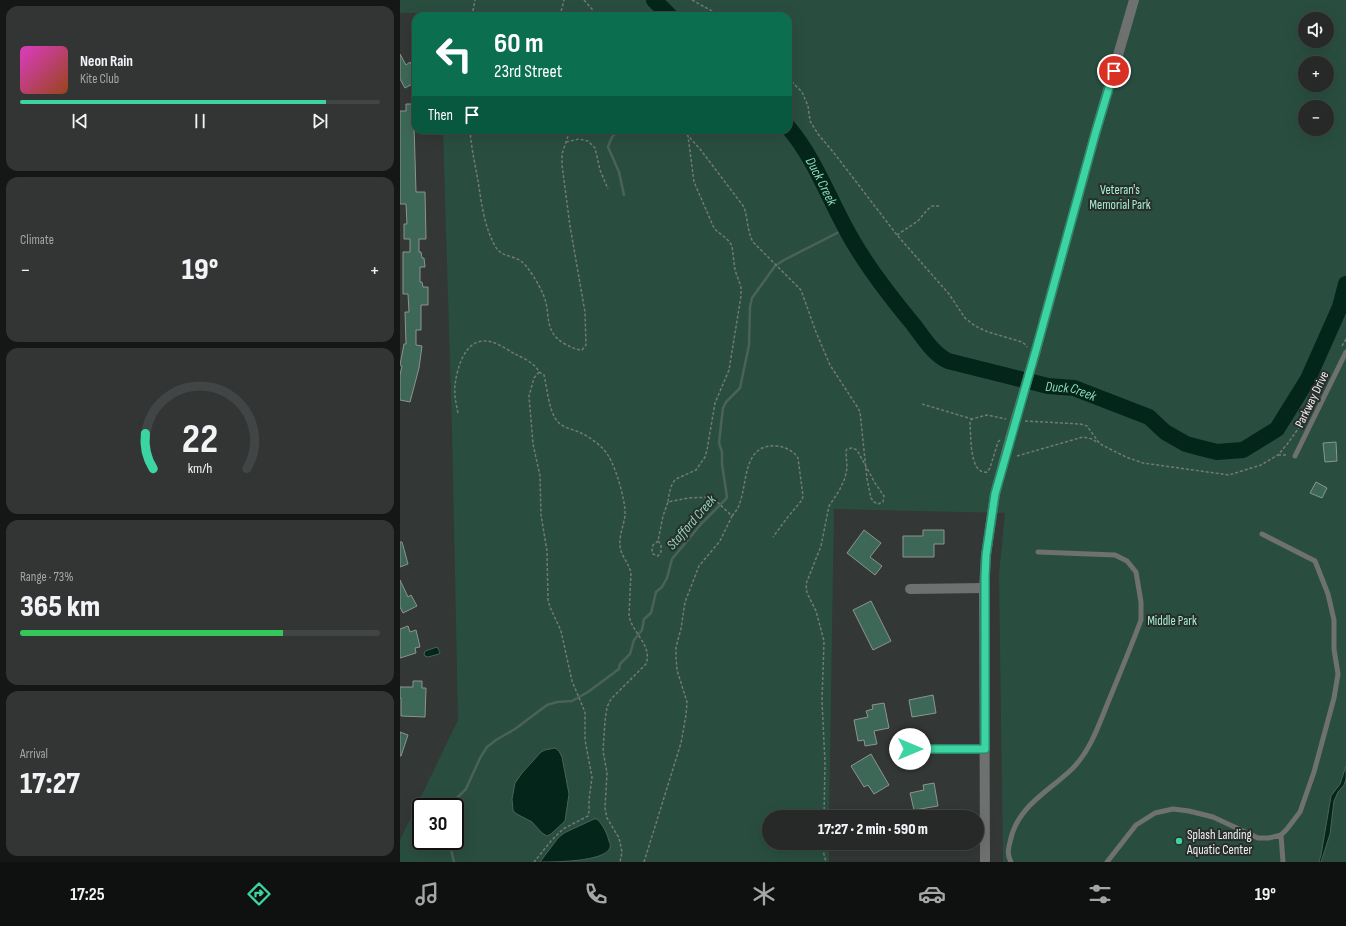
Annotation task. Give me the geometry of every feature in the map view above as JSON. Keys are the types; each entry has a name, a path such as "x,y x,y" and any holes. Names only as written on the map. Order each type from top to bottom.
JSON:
{"street":[{"path":"985,862 984,588 986,555 992,510 1007,438 1134,0"},
{"path":"910,589 984,588"},
{"path":"910,749 985,749"}],"lane":[{"name":"Parkway Drive","path":"1295,456 1346,352"},
{"path":"1107,862 1136,825 1155,813 1173,809 1189,811 1213,817 1258,838 1268,838 1281,835 1300,812 1314,772 1334,698 1338,674 1334,649 1334,620 1328,594 1315,561 1262,534"},
{"path":"1011,862 1008,855 1011,835 1019,817 1034,799 1072,769 1081,758 1094,737 1141,620 1141,602 1136,572 1127,561 1115,554 1038,552"},
{"path":"1281,835 1283,862"}],"path":[{"path":"473,12 476,0"},
{"path":"561,12 564,0"},
{"path":"584,0 594,12"},
{"path":"692,0 713,12"},
{"path":"792,82 802,92 808,106 810,121 818,134 897,235 949,294 965,318 988,332 1022,342 1032,350"},
{"path":"471,134 483,207 493,243 501,254 520,260 535,280 543,294 549,324 554,337 573,348 582,350 586,345 586,320 565,195 562,154 569,134"},
{"path":"688,136 744,207 750,237 801,290 830,365 860,412 865,464 871,498 874,502 881,503 883,502 884,496 875,483 865,464 857,450 852,448 847,449 847,468 845,478 839,491 829,506 821,546 806,584 806,593 816,611 824,641 822,701 825,763 824,810"},
{"path":"658,541 661,545 661,552 658,556 654,554 652,550 653,545 658,541 670,488 676,479 696,470 705,457 715,403 729,370 741,296 741,287 734,262 732,246 730,242 714,228 694,182 688,136"},
{"path":"566,142 579,139 588,141 595,148 600,170 608,189"},
{"path":"897,235 918,221 932,206 941,206"},
{"path":"1342,348 1346,339"},
{"path":"458,413 455,385 460,364 466,352 472,346 479,342 489,342 508,350 538,368 539,372 544,375 554,417 562,426 580,433 593,441 609,455 612,463 625,507 620,547 630,568 631,583 629,615 632,626 646,648 648,656 646,664 611,698 607,707 605,721 603,752 607,773 605,808 607,818 619,838 622,852 620,862"},
{"path":"534,862 551,841 563,830 586,817 589,813 592,777 585,740 585,712 575,689 568,666 564,638 548,600 547,551 540,509 540,476 533,444 528,396 534,378 539,372"},
{"path":"922,404 972,419 987,415 1011,419"},
{"path":"1017,456 1083,437 1092,439 1126,457 1143,463 1229,475 1261,464 1278,455 1306,416"},
{"path":"972,419 970,422 972,458 980,471 983,473 987,472 990,468 998,442 1007,438"},
{"path":"1018,420 1080,424 1087,426 1100,444"},
{"path":"644,862 681,743 686,715 687,702 680,681 676,657 676,647 682,624 685,602 699,566 720,541 732,516 739,506 750,461 755,453 772,446 782,447 794,453 798,458 803,496 802,500 773,537"},
{"path":"1278,455 1295,456"},
{"path":"668,502 688,498 712,497 732,516"},
{"path":"823,850 826,862"}],"green space":[{"path":"400,0 1346,0 1346,862 1003,862 999,574 1005,513 834,509 829,810 762,810 762,850 829,850 829,862 400,862 400,840 412,815 412,850 464,850 464,798 420,798 458,720 452,428 443,134 792,134 792,12 400,13"}],"shaded area":[{"path":"437,647 440,652 439,654 428,657 425,656 425,651"},
{"path":"555,748 559,751 562,757 569,794 565,821 547,836 542,833 532,822 515,813 513,810 512,799 515,783 522,773 541,752"},
{"path":"1346,766 1346,779 1334,801 1330,834 1321,862 1319,862 1331,796 1340,784"},
{"path":"597,819 601,824 609,841 610,848 605,853 596,857 571,861 540,862 558,838 564,833"}],"building":[{"path":"400,54 406,65 410,62 412,66 412,84 405,88 400,79"},
{"path":"406,104 412,104 412,134 414,134 416,192 425,192 426,239 419,239 419,252 421,252 422,258 424,258 425,267 420,267 420,282 422,282 423,287 428,287 428,305 421,305 421,330 416,330 416,345 422,346 419,368 410,402 400,400 400,375 402,366 400,365 404,344 406,344 405,312 409,312 408,294 403,294 403,252 410,252 410,239 404,239 404,224 407,224 406,204 400,204 400,111 406,111"},
{"path":"1336,442 1337,461 1325,462 1323,443"},
{"path":"1316,482 1327,488 1322,498 1310,493"},
{"path":"864,530 881,543 870,557 882,566 875,575 847,553"},
{"path":"923,530 944,530 944,544 934,544 934,557 903,557 903,536 923,536"},
{"path":"400,542 402,542 408,564 400,567"},
{"path":"400,580 408,597 411,595 417,606 403,613 400,607"},
{"path":"871,601 891,641 873,650 853,610"},
{"path":"408,626 410,632 416,630 420,647 415,648 416,653 400,658 400,629"},
{"path":"413,681 422,681 422,688 426,688 425,717 401,716 400,687 413,687"},
{"path":"933,695 936,713 912,717 909,700"},
{"path":"884,703 889,728 874,731 877,744 865,746 864,740 858,741 854,720 868,717 866,711 873,709 872,705"},
{"path":"400,732 408,735 401,756 400,756"},
{"path":"871,754 889,785 874,794 868,785 864,787 851,766"},
{"path":"934,783 938,806 914,810 910,793 924,790 923,785"}],"waterway":[{"name":"Duck Creek","path":"654,0 666,12"},
{"name":"Duck Creek","path":"792,132 805,150 852,240 868,265 933,350 943,358 948,361 1048,386 1074,388 1149,417 1165,432 1186,444 1217,452 1243,450 1277,429 1308,379 1340,307 1346,284"},
{"path":"616,134 613,136 608,147 619,172 624,195"},
{"name":"Stafford Creek","path":"457,798 466,789 480,758 487,747 515,729 547,705 557,702 572,701 588,692 619,669 620,664 630,654 634,640 642,630 644,619 651,613 656,592 662,587 667,578 672,559 701,524 727,497 722,464 722,452 719,443 723,408 726,402 740,388 749,345 750,307 752,298 775,266 839,232 845,227"},
{"name":"Stafford Creek","path":"451,850 454,862"}],"place":[{"name":"Splash Landing Aquatic Center","path":"1179,841"}],"route":[{"path":"910,749 985,749 984,588 989,526 995,494 1114,71"}],"park label":[{"name":"Veteran's Memorial Park","path":"1120,196"},
{"name":"Middle Park","path":"1172,620"}]}
